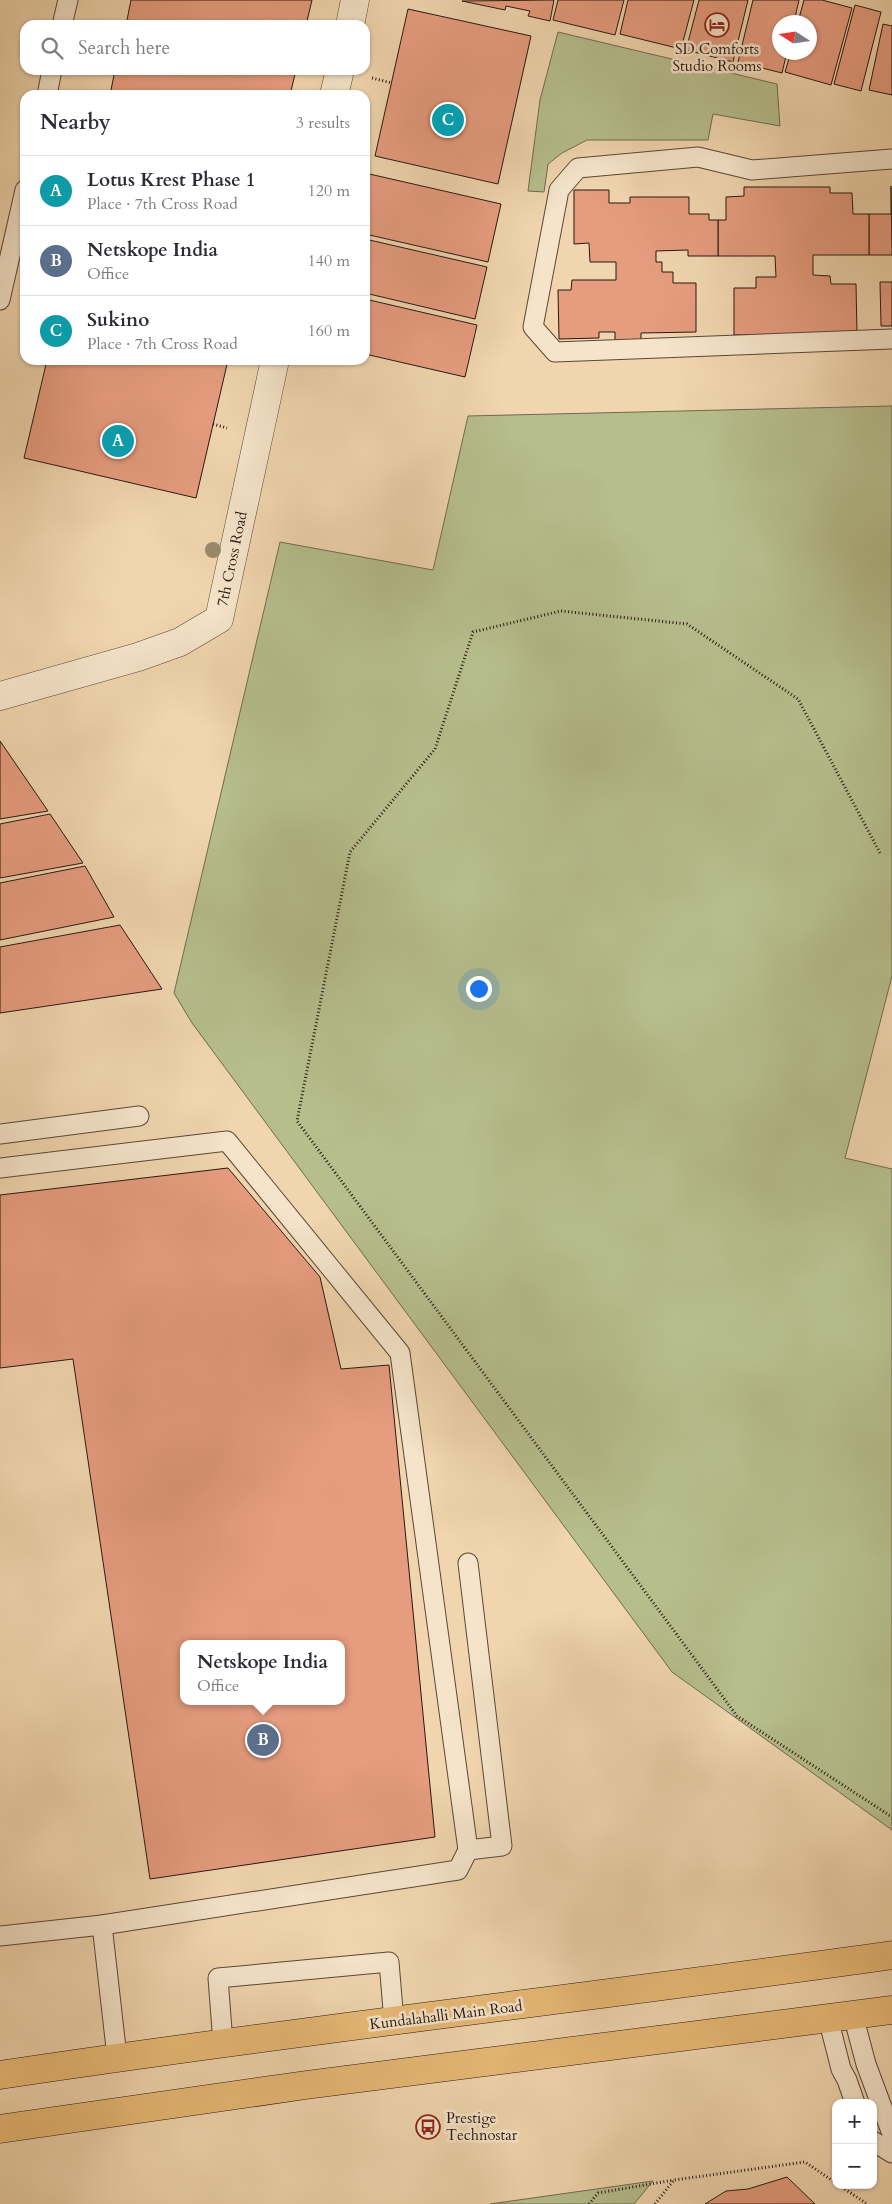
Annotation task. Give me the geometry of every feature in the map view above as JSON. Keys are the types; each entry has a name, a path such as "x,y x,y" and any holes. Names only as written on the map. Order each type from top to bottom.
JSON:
{"main road":[{"name":"Kundalahalli Main Road","path":"0,2075 117,2057 742,1977 892,1955"},
{"path":"0,2129 316,2084 892,2010"}],"street":[{"path":"351,20 355,0"},
{"path":"335,90 339,75"},
{"name":"7th Cross Road","path":"0,696 138,657 172,645 219,619 274,365"}],"lane":[{"path":"63,20 68,0"},
{"path":"47,90 51,75"},
{"path":"892,159 752,170 698,157 578,168 559,190 533,327 554,352 892,339"},
{"path":"0,300 20,212"},
{"path":"0,1134 139,1116"},
{"path":"0,1168 227,1142 400,1353 468,1850 458,1870 102,1925 0,1936"},
{"path":"468,1563 502,1846 468,1850"},
{"path":"102,1925 117,2057"},
{"path":"223,2044 218,1978 389,1962 394,2022"},
{"path":"840,2017 841,2069 847,2080 853,2099"},
{"path":"840,2017 866,2064 892,2134"},
{"path":"877,2144 892,2154"}],"path":[{"path":"213,424 230,429"},
{"path":"880,852 798,699 687,624 560,611 473,632 435,749 350,852 297,1121 737,1716 892,1817"},
{"path":"589,2204 598,2193 674,2180 805,2162 832,2180"},
{"path":"655,2204 674,2180"},
{"path":"845,2189 866,2204"}],"green space":[{"path":"558,32 777,84 780,126 713,114 708,140 587,140 562,153 548,164 544,192 528,191 540,100"},
{"path":"892,406 892,976 845,1158 892,1169 892,1830 672,1672 192,1023 174,993 280,542 433,570 468,416"},
{"path":"653,2181 634,2204 490,2204"}],"building":[{"path":"131,0 312,0 307,20 127,20"},
{"path":"554,0 550,21 528,16 530,11 506,6 505,10 462,1"},
{"path":"558,0 624,0 615,35 553,20"},
{"path":"628,0 694,0 681,49 620,34"},
{"name":"SD Comforts Studio Rooms","path":"699,0 748,0 733,62 686,50"},
{"path":"753,0 799,0 796,15 772,15 772,60 785,60 782,73 738,62"},
{"path":"804,0 822,0 852,8 831,85 785,72 789,60 817,60 817,15 800,15"},
{"path":"855,5 881,12 861,91 834,84"},
{"path":"408,9 531,36 498,184 375,156"},
{"path":"883,24 892,26 892,95 869,90"},
{"path":"114,75 295,75 291,90 111,90"},
{"path":"370,174 501,204 488,262 370,235"},
{"path":"891,186 892,255 869,255 869,214 891,214"},
{"path":"744,187 830,187 830,193 852,193 853,214 869,214 869,255 813,255 813,275 830,276 831,284 856,284 857,334 734,335 734,288 756,288 756,277 776,277 775,256 718,256 718,220 726,220 726,197 744,196"},
{"path":"574,190 609,190 609,203 630,203 630,197 689,197 689,214 709,214 709,220 718,220 718,256 688,256 688,250 656,251 656,262 662,262 662,272 673,272 673,283 696,283 696,332 641,333 641,341 615,342 615,332 599,332 599,338 559,339 558,290 571,290 572,280 616,280 616,262 590,262 589,243 574,244"},
{"path":"370,240 487,267 475,319 370,294"},
{"path":"880,282 892,282 892,326 881,326"},
{"path":"370,300 477,325 465,377 370,355"},
{"path":"46,365 227,365 196,498 24,458"},
{"path":"0,741 48,811 0,819"},
{"path":"50,814 83,863 0,878 0,824"},
{"path":"85,866 114,917 0,940 0,883"},
{"path":"120,925 162,989 0,1013 0,947"},
{"path":"228,1168 320,1277 341,1369 389,1365 435,1837 150,1879 73,1359 0,1368 0,1195"},
{"path":"787,2177 815,2204 705,2204 726,2191 748,2189"}],"place":[{"name":"SD Comforts Studio Rooms","path":"717,25"},
{"name":"Sukino","path":"448,120"},
{"name":"Lotus Krest Phase 1","path":"118,441"},
{"name":"Netskope India","path":"263,1740"},
{"name":"Prestige Technostar","path":"428,2127"}]}
